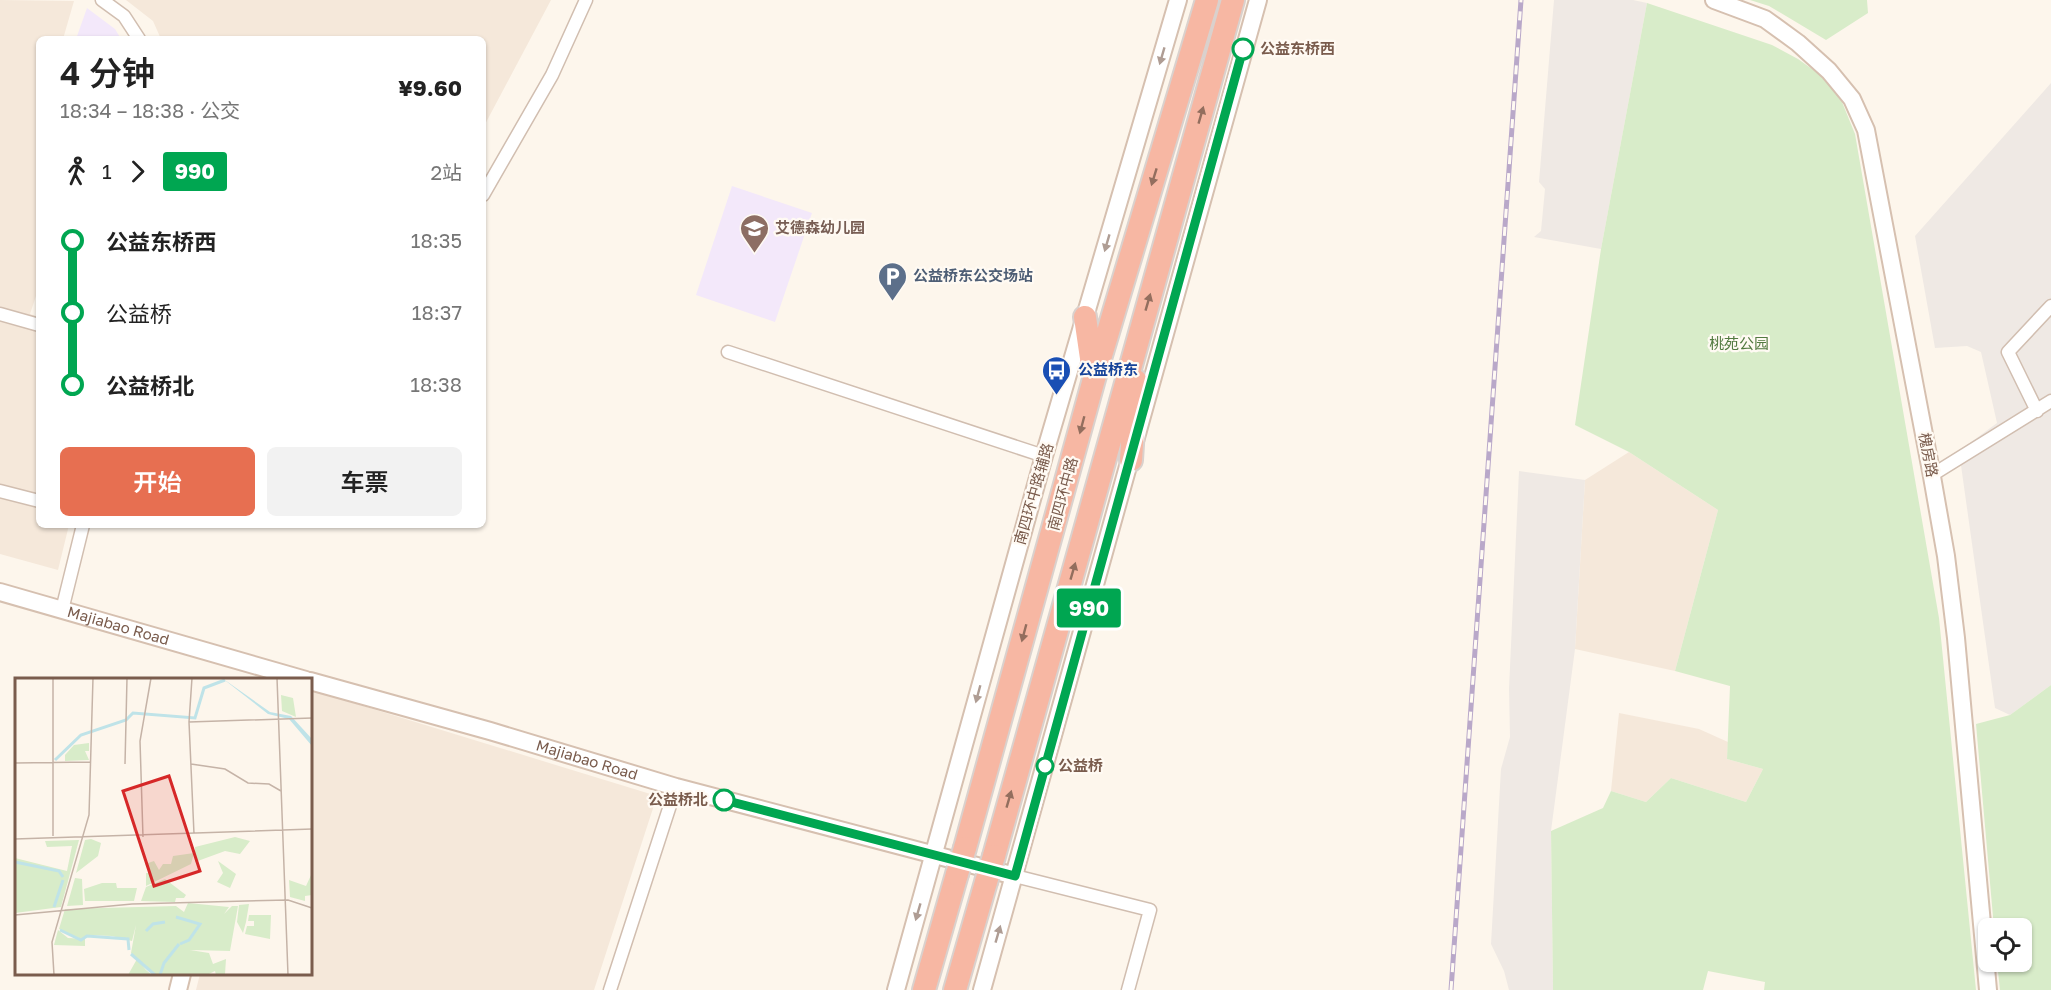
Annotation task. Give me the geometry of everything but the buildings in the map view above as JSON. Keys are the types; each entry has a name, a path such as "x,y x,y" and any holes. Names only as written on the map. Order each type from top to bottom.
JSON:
{"highway":[{"name":"南四环中路","path":"924,990 1094,379 1207,0"},
{"name":"南四环中路","path":"955,990 1233,0"},
{"path":"1085,317 1094,379"},
{"path":"1131,460 1139,334"}],"main road":[{"name":"南四环中路辅路","path":"896,990 1044,456 1178,0"},
{"path":"982,990 1258,0"},
{"name":"槐房路","path":"1714,0 1753,13 1777,27 1829,71 1852,99 1866,130 1932,475 1956,638 1988,990"},
{"name":"Majiabao Road","path":"0,592 271,675 293,678"},
{"name":"Majiabao Road","path":"312,681 490,731 676,787 1015,876"},
{"path":"178,990 182,975"}],"street":[{"path":"102,0 124,16 137,36"},
{"path":"486,190 552,75 586,0"},
{"path":"2037,411 2008,352 2051,306"},
{"path":"0,314 36,324"},
{"path":"728,352 1044,456"},
{"path":"1932,475 2051,401"},
{"path":"0,491 36,500"},
{"path":"62,610 82,528"},
{"path":"610,990 676,787"},
{"path":"1015,876 1150,910 1128,990"}],"shaded area":[{"path":"0,0 74,1 64,36 36,36 36,296 30,314 36,316 36,528 68,528 58,570 0,554"},
{"path":"126,0 551,0 486,122 486,36 160,36 153,21"},
{"path":"1554,0 1633,0 1647,3 1601,249 1534,237 1541,231 1545,189 1539,182"},
{"path":"87,8 115,29 119,36 77,36"},
{"path":"2051,83 2051,685 2010,715 1995,708 1959,451 1997,423 1981,352 1967,346 1935,348 1915,236"},
{"name":"艾德森幼儿园","path":"732,186 812,213 775,322 696,295"},
{"path":"1629,452 1718,510 1675,671 1575,649 1585,480"},
{"path":"1519,471 1585,480 1575,649 1551,831 1553,990 1509,990 1504,971 1491,944 1501,769 1510,737 1509,689"},
{"path":"312,690 657,796 594,990 196,990 200,975 312,975"},
{"path":"1619,713 1699,729 1728,742 1727,759 1763,769 1746,802 1671,778 1646,802 1611,791"}],"green space":[{"path":"1750,0 1867,0 1868,13 1826,40 1769,6"},
{"name":"桃苑公园","path":"1647,3 1772,45 1798,59 1826,79 1842,102 1855,134 1939,618 1976,990 1764,990 1765,982 1708,971 1703,990 1553,990 1551,831 1603,808 1611,791 1646,802 1671,778 1746,802 1763,769 1727,759 1730,686 1675,671 1718,510 1629,452 1575,425 1601,249"},
{"path":"2051,685 2051,990 2000,990 1998,972 2032,972 2032,918 1993,918 1976,724 2010,715"}],"railway":[{"path":"1451,990 1521,0"}],"bus line":[{"name":"990","path":"724,800 1015,876 1243,49"}],"place":[{"name":"公益东桥西","path":"1243,49"},
{"name":"艾德森幼儿园","path":"754,254"},
{"name":"公益桥东公交场站","path":"892,302"},
{"name":"公益桥东","path":"1057,396"},
{"name":"公益桥","path":"1045,766"},
{"name":"公益桥北","path":"724,800"}]}
